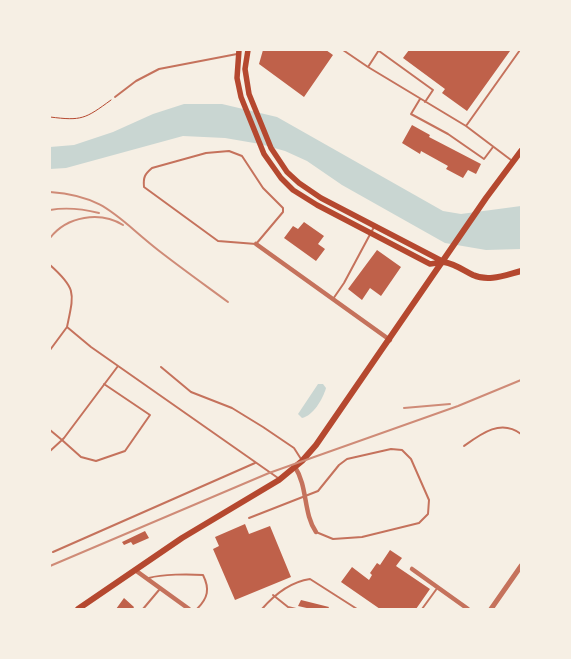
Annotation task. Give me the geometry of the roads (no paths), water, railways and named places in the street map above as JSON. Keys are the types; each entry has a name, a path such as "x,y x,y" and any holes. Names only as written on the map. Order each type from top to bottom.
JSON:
{"main road":[{"path":"248,50 246,77 249,94 271,148 282,166 299,183 321,198 444,262 454,264 474,275 484,278 495,278 521,271"},
{"path":"238,52 237,78 244,107 260,144 275,171 293,190 317,205 430,264 444,262"},
{"path":"78,609 197,529 279,480 302,461 316,445 444,262 486,198 521,151"}],"street":[{"path":"256,244 390,340"},
{"path":"295,468 301,476 310,522 316,532"},
{"path":"491,609 521,566"},
{"path":"412,569 468,609"},
{"path":"135,570 189,609"}],"lane":[{"path":"344,50 368,67 466,126 513,161"},
{"path":"368,67 380,50 433,90 425,102"},
{"path":"466,126 520,50"},
{"path":"115,98 136,80 158,69 238,52"},
{"path":"420,99 411,114 448,134 484,159 493,146"},
{"path":"229,151 242,156 263,188 283,208 282,212 256,244 218,241 144,186 143,178 146,173 152,168 206,153 229,151"},
{"path":"333,299 344,283 375,225"},
{"path":"50,265 64,277 71,287 73,299 68,327 50,350"},
{"path":"68,327 91,347 279,480"},
{"path":"50,451 62,440 118,366"},
{"path":"160,367 191,392 232,408 263,427 294,448 302,461"},
{"path":"50,430 80,457 96,462 125,451 150,415 104,384"},
{"path":"464,446 480,434 501,426 514,429 521,434"},
{"path":"249,518 318,491 339,465 347,459 390,449 402,450 411,459 429,500 428,514 419,523 362,536 333,539 316,532"},
{"path":"53,552 255,462"},
{"path":"147,579 156,576 203,575 208,585 208,591 203,603 197,609"},
{"path":"262,609 273,595 298,581 310,579 357,609"},
{"path":"422,609 438,587"},
{"path":"143,609 161,588"},
{"path":"273,595 288,607 296,609"}],"railway":[{"path":"50,192 85,198 110,210 167,257 228,302"},
{"path":"50,210 75,209 99,213"},
{"path":"50,238 65,225 84,218 104,218 123,225"},
{"path":"50,566 269,473 458,406 521,380"},
{"path":"404,408 450,404"}]}
